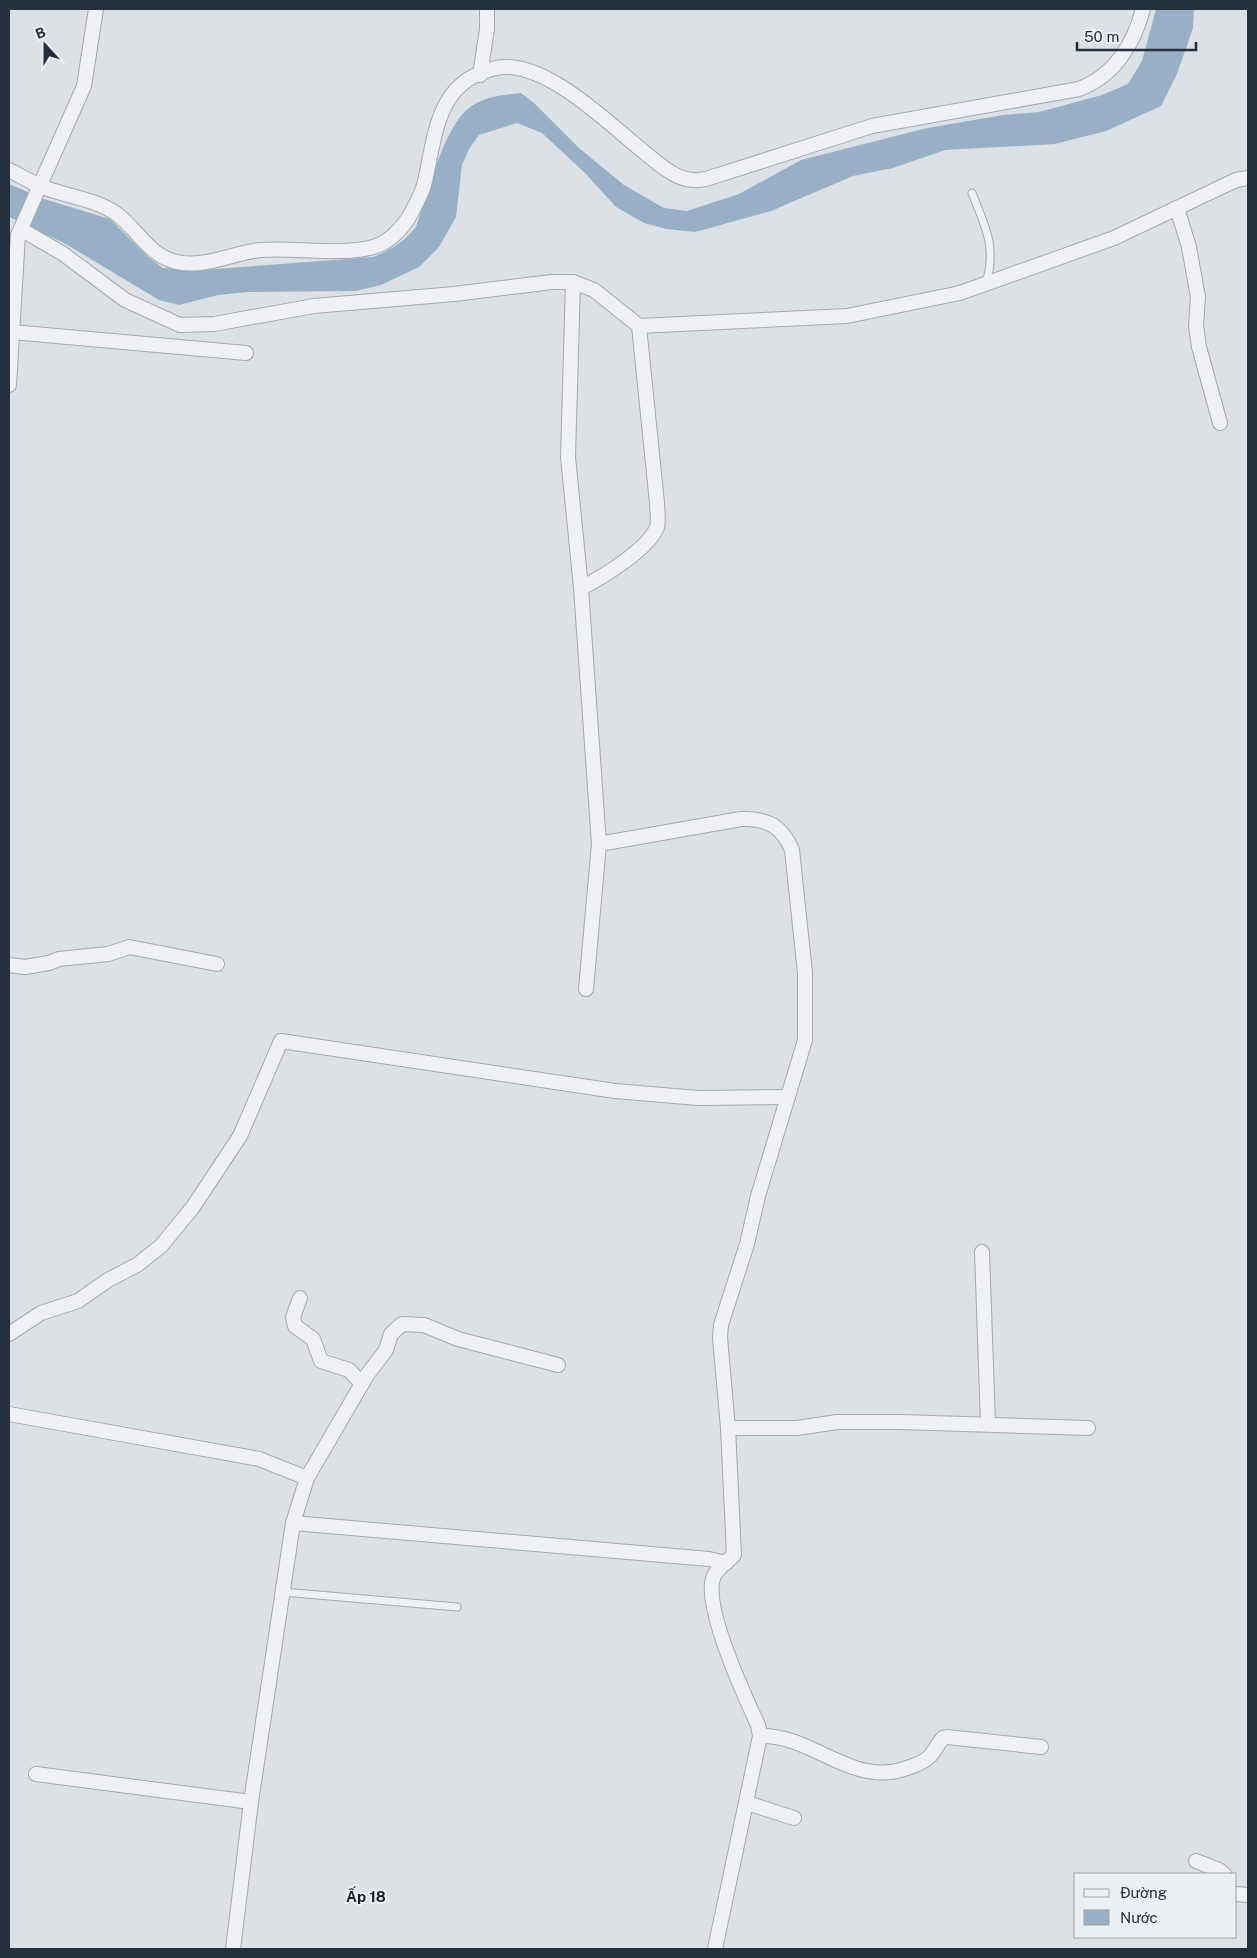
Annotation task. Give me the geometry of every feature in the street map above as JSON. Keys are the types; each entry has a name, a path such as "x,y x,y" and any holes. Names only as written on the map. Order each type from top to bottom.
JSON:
{"street":[{"path":"9,385 16,232 39,187 84,86 96,9"},
{"path":"480,75 487,29 487,9"},
{"path":"9,170 39,187 97,204 114,212 153,250 168,260 181,264 196,264 259,250 372,248 384,244 408,218 425,184 433,136 449,96 466,80 496,68 512,67 531,71 565,89 667,170 692,180 699,180 872,126 1079,90 1096,83 1111,70 1138,29 1142,9"},
{"path":"16,232 62,253 125,300 180,325 214,324 314,306 454,294 552,282 573,282 594,290 639,326 847,316 960,293 1114,238 1236,180 1248,178"},
{"path":"1177,208 1188,247 1198,297 1196,326 1199,347 1220,423"},
{"path":"573,282 568,457 581,588 599,844 586,989"},
{"path":"581,588 616,567 647,542 657,526 657,503 639,326"},
{"path":"12,332 246,353"},
{"path":"599,844 750,819 766,822 787,836 792,850 805,973 805,1040 758,1196 748,1244 721,1325 720,1338 728,1428 734,1555 713,1576 711,1589 716,1615 726,1648 758,1726 760,1736 715,1949"},
{"path":"9,965 25,967 41,965 59,959 108,954 128,947 216,964"},
{"path":"9,1334 41,1313 78,1301 108,1280 137,1265 161,1246 193,1207 240,1136 281,1041 615,1091 698,1098 788,1097"},
{"path":"982,1252 988,1424"},
{"path":"300,1298 293,1318 295,1326 313,1339 320,1361 349,1370 362,1384"},
{"path":"233,1949 251,1802 293,1522 307,1478 362,1384 386,1350 391,1334 402,1324 424,1325 458,1340 558,1365"},
{"path":"9,1414 259,1459 307,1478"},
{"path":"728,1428 797,1428 814,1424 874,1422 1088,1428"},
{"path":"293,1522 670,1555 726,1563"},
{"path":"760,1736 779,1738 831,1757 852,1769 879,1773 898,1772 924,1761 943,1738 947,1736 1041,1747"},
{"path":"36,1774 251,1802"},
{"path":"747,1803 794,1818"},
{"path":"1196,1861 1223,1873"}],"lane":[{"path":"972,193 989,236 992,254 986,284"},
{"path":"283,1592 457,1607"}],"water":[{"path":"1156,9 1194,9 1193,28 1177,74 1161,106 1106,131 1055,144 945,150 893,168 853,176 771,211 695,232 666,229 644,223 616,207 585,173 542,133 517,123 479,135 469,149 462,165 456,217 439,247 419,267 381,285 356,291 248,292 218,295 179,305 159,300 64,243 9,217 9,184 44,199 110,219 147,256 163,268 202,270 373,257 397,245 416,227 444,146 451,131 469,108 481,101 494,97 521,93 535,104 579,148 624,185 664,208 687,211 739,194 801,160 927,128 1003,115 1039,112 1102,95 1128,84 1142,61"}],"district":[{"name":"Ấp 18","path":"366,1897"}]}
